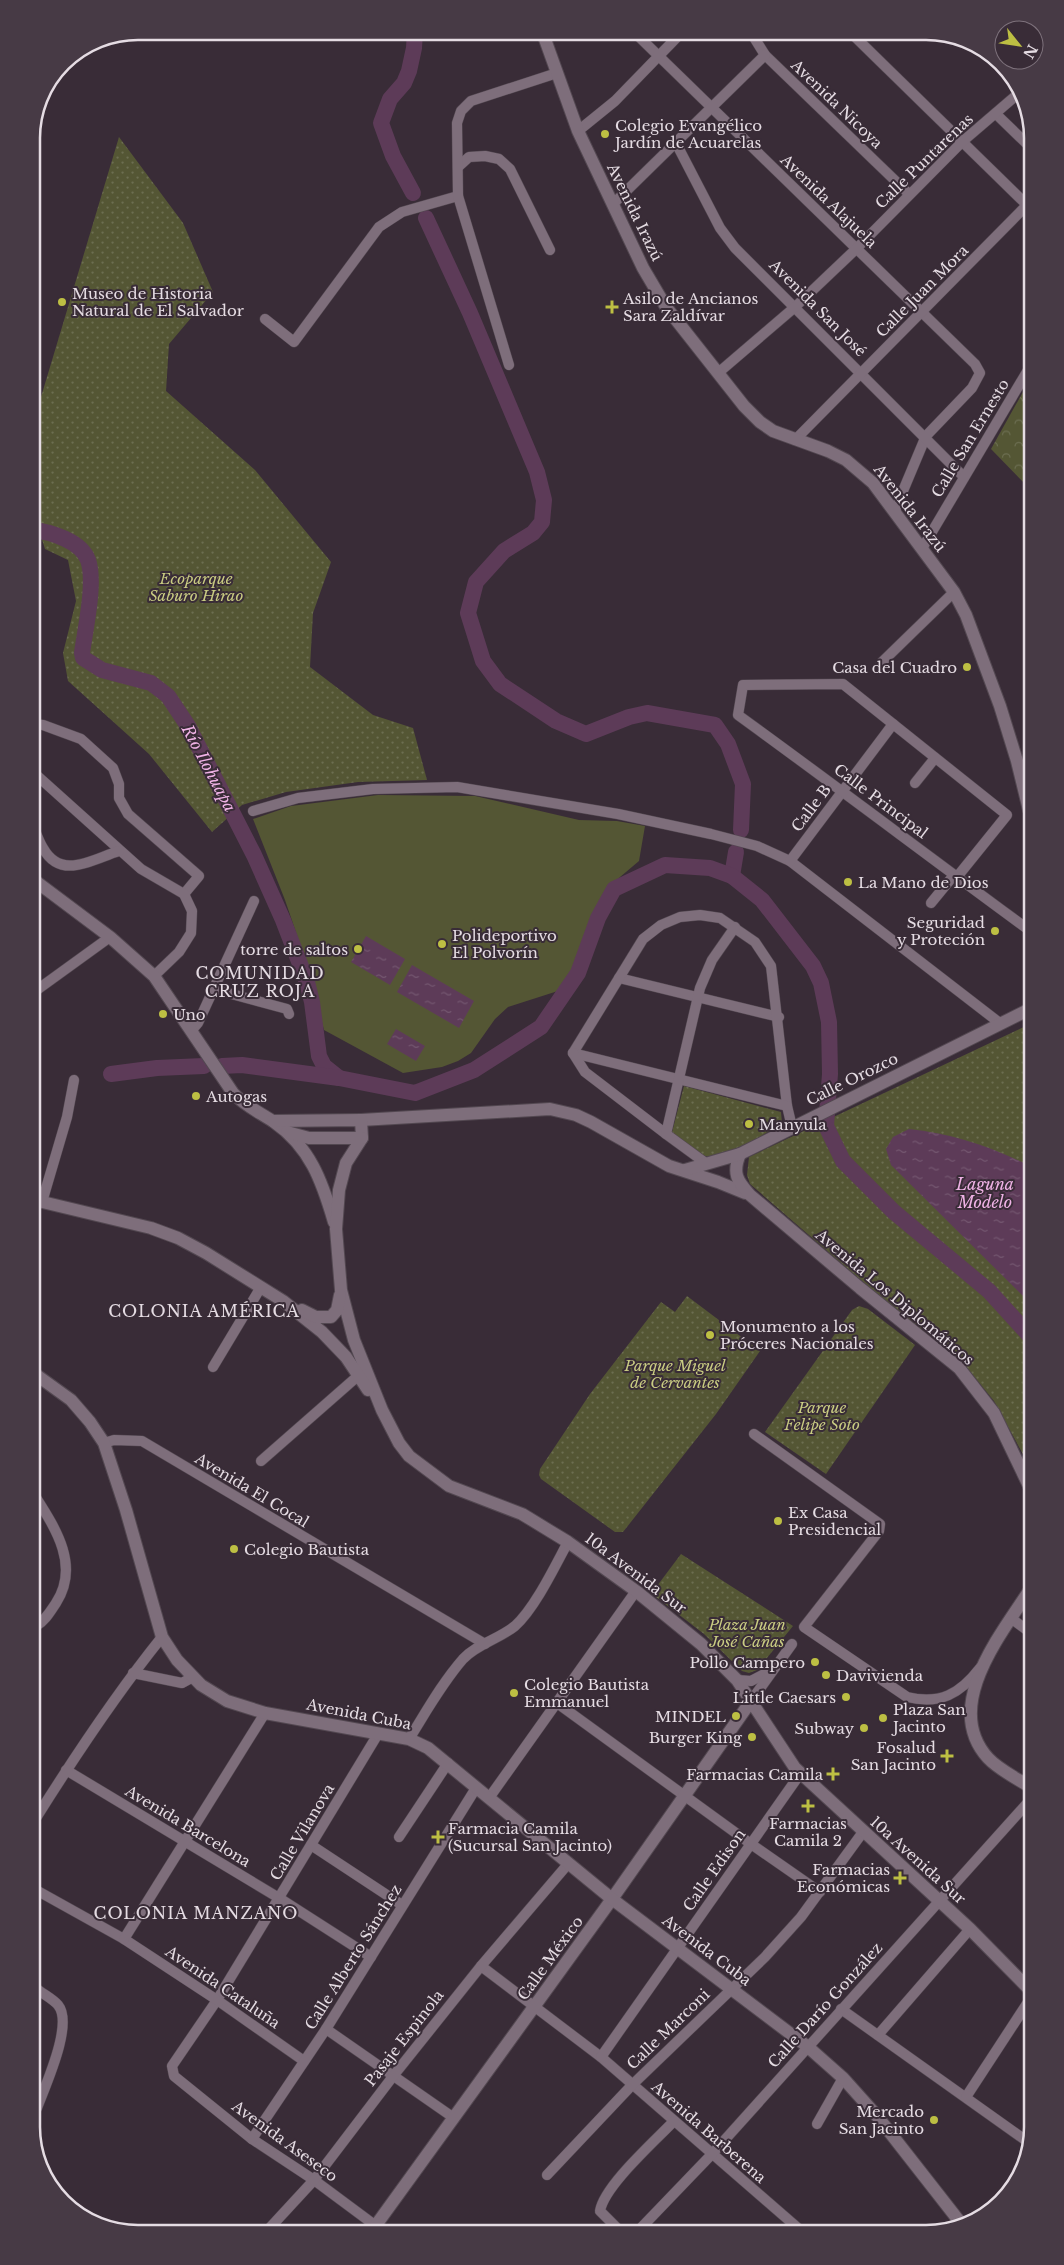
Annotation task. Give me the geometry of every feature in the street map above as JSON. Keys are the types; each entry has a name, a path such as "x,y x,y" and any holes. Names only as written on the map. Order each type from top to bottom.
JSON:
{"main road":[{"name":"Avenida Irazú","path":"545,40 578,131 643,268 662,299 744,406 760,422 773,431 828,451 846,460 873,483 895,510 954,592 966,615 1000,706 1024,792"},
{"path":"40,884 110,937 154,976 233,1093 244,1105 273,1121 287,1132 319,1174 336,1229"},
{"name":"Calle Orozco","path":"685,1170 740,1154 1024,1012"},
{"name":"Avenida Los Diplomáticos","path":"273,1121 383,1119 550,1108 576,1115 657,1159 750,1195"},
{"path":"341,1290 336,1229 342,1177 353,1149 383,1119"},
{"path":"361,1120 362,1138"},
{"path":"287,1132 309,1138 362,1138"},
{"name":"Avenida Los Diplomáticos","path":"740,1154 736,1165 737,1181 750,1195 860,1288 959,1368 994,1413 1024,1475"},
{"name":"10a Avenida Sur","path":"40,1201 162,1231 206,1253 283,1301 329,1338 359,1375 382,1410 404,1450 429,1473 449,1486 522,1514 568,1542 636,1591 701,1644 738,1680 800,1774 970,1930 1024,1986"},
{"name":"10a Avenida Sur","path":"283,1301 316,1317 326,1318 337,1310 341,1290"},
{"name":"10a Avenida Sur","path":"341,1290 354,1340 382,1410"},
{"name":"Avenida Cuba","path":"40,1378 71,1400 90,1422 104,1444 126,1510 162,1637 177,1660 201,1685 227,1701 265,1714 409,1739 428,1748 612,1899 808,2047 843,2078 877,2116 958,2220"},
{"path":"1024,1599 982,1666 972,1698 971,1726 978,1745 989,1760 1024,1783"},
{"name":"Calle México","path":"380,2225 454,2118 612,1899 751,1700"}],"street":[{"name":"Avenida Alajuela","path":"643,40 975,364 980,373 972,388 926,436"},
{"path":"578,131 615,101 674,40"},
{"name":"Avenida Nicoya","path":"755,40 765,55 909,194"},
{"path":"856,40 963,141 1024,202"},
{"path":"613,204 765,55"},
{"path":"509,365 458,196 456,123 461,111 471,101 557,72"},
{"name":"Calle Puntarenas","path":"718,373 795,307 856,249 963,141 1015,97"},
{"path":"996,114 1024,141"},
{"name":"Avenida San José","path":"676,143 720,228 735,248 926,436 964,477"},
{"path":"458,167 470,157 485,156 499,159 510,169 550,250"},
{"path":"265,319 294,342 379,227 402,212 458,196"},
{"name":"Calle Juan Mora","path":"795,440 1024,208"},
{"name":"Calle San Ernesto","path":"922,547 1024,377"},
{"path":"895,510 926,436"},
{"path":"881,663 954,592"},
{"name":"Calle Principal","path":"893,724 843,684 744,685 738,715 1024,926"},
{"path":"893,724 1007,815 931,903"},
{"name":"Calle B","path":"790,861 893,724"},
{"path":"40,726 57,730 81,740 113,768 119,784 119,798 128,814 200,876 184,894"},
{"path":"915,783 935,758"},
{"path":"40,778 141,869 184,894 192,910 192,933 179,952 154,976"},
{"path":"253,811 298,798 373,789 458,787 646,820 757,846 790,861 1001,1024"},
{"path":"40,842 51,860 63,866 74,867 119,851"},
{"path":"192,1030 198,1023 254,901"},
{"path":"573,1053 643,939 662,924 680,917 720,918 755,942 772,966 787,1106 792,1127"},
{"path":"666,1134 698,998 712,960 735,927"},
{"path":"40,988 110,937"},
{"path":"619,978 778,1017"},
{"path":"213,989 287,1009 289,1014"},
{"path":"573,1053 787,1106"},
{"path":"573,1053 584,1072 707,1164"},
{"path":"40,1195 68,1118 74,1080"},
{"path":"212,1367 261,1287"},
{"path":"261,1461 359,1375"},
{"path":"754,1434 878,1521 880,1527 804,1627 907,1697 923,1701 930,1701 950,1694 967,1684 982,1666"},
{"name":"Avenida El Cocal","path":"104,1444 114,1440 142,1441 485,1644"},
{"path":"40,1505 62,1547 67,1576 60,1596 46,1618 40,1623"},
{"path":"409,1739 438,1692 464,1658 504,1634 520,1620 545,1584 568,1542"},
{"path":"489,1798 636,1591"},
{"path":"1012,1619 1024,1627"},
{"path":"40,1812 66,1770 133,1673 162,1637"},
{"path":"751,1700 792,1644"},
{"path":"738,1680 751,1681 775,1666"},
{"path":"133,1673 182,1683 193,1677"},
{"path":"557,1702 820,1892"},
{"path":"124,1939 265,1714"},
{"name":"Calle Vilanova","path":"172,2071 172,2066 217,2000 378,1734"},
{"path":"399,1837 448,1763"},
{"name":"Avenida Barcelona","path":"66,1770 279,1898 371,1957"},
{"name":"Calle Edison","path":"601,2057 800,1774"},
{"name":"Calle Alberto Sánchez","path":"252,2139 326,2029 476,1788"},
{"name":"Calle Darío González","path":"644,2225 712,2154 938,1900 1024,1807"},
{"name":"Calle Marconi","path":"547,2175 632,2086 765,1957 820,1892 863,1832"},
{"path":"311,1845 402,1905"},
{"name":"Pasaje Espinola","path":"272,2225 314,2180 394,2075 481,1966 568,1864"},
{"name":"Avenida Cataluña","path":"40,1892 124,1939 217,2000 304,2061"},
{"path":"878,2034 970,1930"},
{"name":"Avenida Barberena","path":"481,1966 601,2057 712,2154 785,2225"},
{"path":"40,1992 58,2005 64,2023 56,2055 40,2100"},
{"path":"966,2097 1024,2006"},
{"path":"841,2009 1023,2138"},
{"path":"326,2029 454,2118"},
{"name":"Avenida Aseseco","path":"172,2071 174,2076 252,2139 314,2180 371,2225"},
{"path":"818,2124 843,2078"},
{"path":"614,2225 600,2211 601,2203 609,2189 674,2121"}],"green space":[{"name":"Ecoparque Saburo Hirao","path":"119,137 183,223 213,292 169,344 166,391 255,470 331,562 313,613 310,667 373,715 413,728 427,780 358,782 286,792 242,805 212,832 149,754 68,681 63,653 76,601 68,560 45,549 40,533 40,400"},
{"path":"1024,390 1024,483 991,449"},
{"name":"Polideportivo El Polvorín","path":"378,795 475,796 579,820 617,821 645,826 639,861 613,883 590,926 575,970 561,990 508,1007 495,1019 471,1053 458,1061 442,1067 403,1073 324,1030 306,962 285,900 253,819 291,806"},
{"path":"1024,1027 1024,1456 994,1401 963,1363 884,1300 750,1184 747,1175 749,1157"},
{"path":"684,1086 781,1112 782,1123 754,1141 731,1152 709,1157 700,1154 672,1132"},
{"name":"Parque Miguel de Cervantes","path":"687,1296 760,1351 716,1414 623,1532 615,1532 541,1479 539,1475 540,1469 590,1394 661,1302 675,1312"},
{"name":"Parque Felipe Soto","path":"859,1306 868,1309 915,1345 826,1474 765,1432 852,1310"},
{"name":"Plaza Juan José Cañas","path":"681,1554 793,1626 757,1670 749,1673 742,1671 704,1634 656,1597 657,1586"}],"water":[{"path":"366,936 405,959 390,985 351,962"},
{"path":"412,965 474,1001 459,1028 397,992"},
{"path":"396,1029 425,1046 416,1061 387,1044"},
{"name":"Laguna Modelo","path":"909,1129 956,1137 1024,1163 1024,1297 891,1165 886,1149 893,1137"}],"waterway":[{"path":"413,193 393,156 381,123 390,99 404,83 409,71 414,40"},
{"path":"426,218 470,313 537,472 544,500 542,522 533,533 504,551 476,582 468,613 483,661 500,684 556,721 586,734 629,717 647,713 715,725 728,744 743,784 741,830"},
{"name":"Río Ilohuapa","path":"40,531 56,535 72,543 84,553 88,560 91,581 82,653 83,658 102,670 151,683 168,696 188,726 254,855 283,920 307,982 312,1002 319,1056 324,1066 339,1078"},
{"path":"732,876 736,852"},
{"path":"222,1066 242,1065 339,1078 415,1093 474,1070 541,1027 578,973 598,918 614,889 665,865 710,868 732,876 762,900 813,966 821,983 829,1022 830,1074 826,1126 843,1161 894,1212 989,1291 1024,1329"},
{"path":"111,1074 157,1068 204,1066"}],"place":[{"name":"Colegio Evangélico Jardín de Acuarelas","path":"605,134"},
{"name":"Museo de Historia Natural de El Salvador","path":"62,302"},
{"name":"Asilo de Ancianos Sara Zaldívar","path":"612,307"},
{"name":"Casa del Cuadro","path":"967,667"},
{"name":"La Mano de Dios","path":"848,882"},
{"name":"Seguridad y Proteción","path":"995,931"},
{"name":"Polideportivo El Polvorín","path":"442,944"},
{"name":"torre de saltos","path":"358,949"},
{"name":"Uno","path":"163,1014"},
{"name":"Autogas","path":"196,1096"},
{"name":"Manyula","path":"749,1124"},
{"name":"Monumento a los Próceres Nacionales","path":"710,1335"},
{"name":"Ex Casa Presidencial","path":"778,1521"},
{"name":"Colegio Bautista","path":"234,1549"},
{"name":"Pollo Campero","path":"815,1662"},
{"name":"Davivienda","path":"826,1675"},
{"name":"Colegio Bautista Emmanuel","path":"514,1693"},
{"name":"Little Caesars","path":"846,1697"},
{"name":"MINDEL","path":"736,1716"},
{"name":"Plaza San Jacinto","path":"883,1718"},
{"name":"Subway","path":"864,1728"},
{"name":"Burger King","path":"752,1737"},
{"name":"Fosalud San Jacinto","path":"947,1756"},
{"name":"Farmacias Camila","path":"833,1774"},
{"name":"Farmacias Camila 2","path":"808,1806"},
{"name":"Farmacia Camila (Sucursal San Jacinto)","path":"438,1837"},
{"name":"Farmacias Económicas","path":"900,1878"},
{"name":"Mercado San Jacinto","path":"934,2120"}],"district":[{"name":"COMUNIDAD CRUZ ROJA","path":"260,982"},
{"name":"COLONIA AMÉRICA","path":"204,1311"},
{"name":"COLONIA MANZANO","path":"196,1913"}]}
